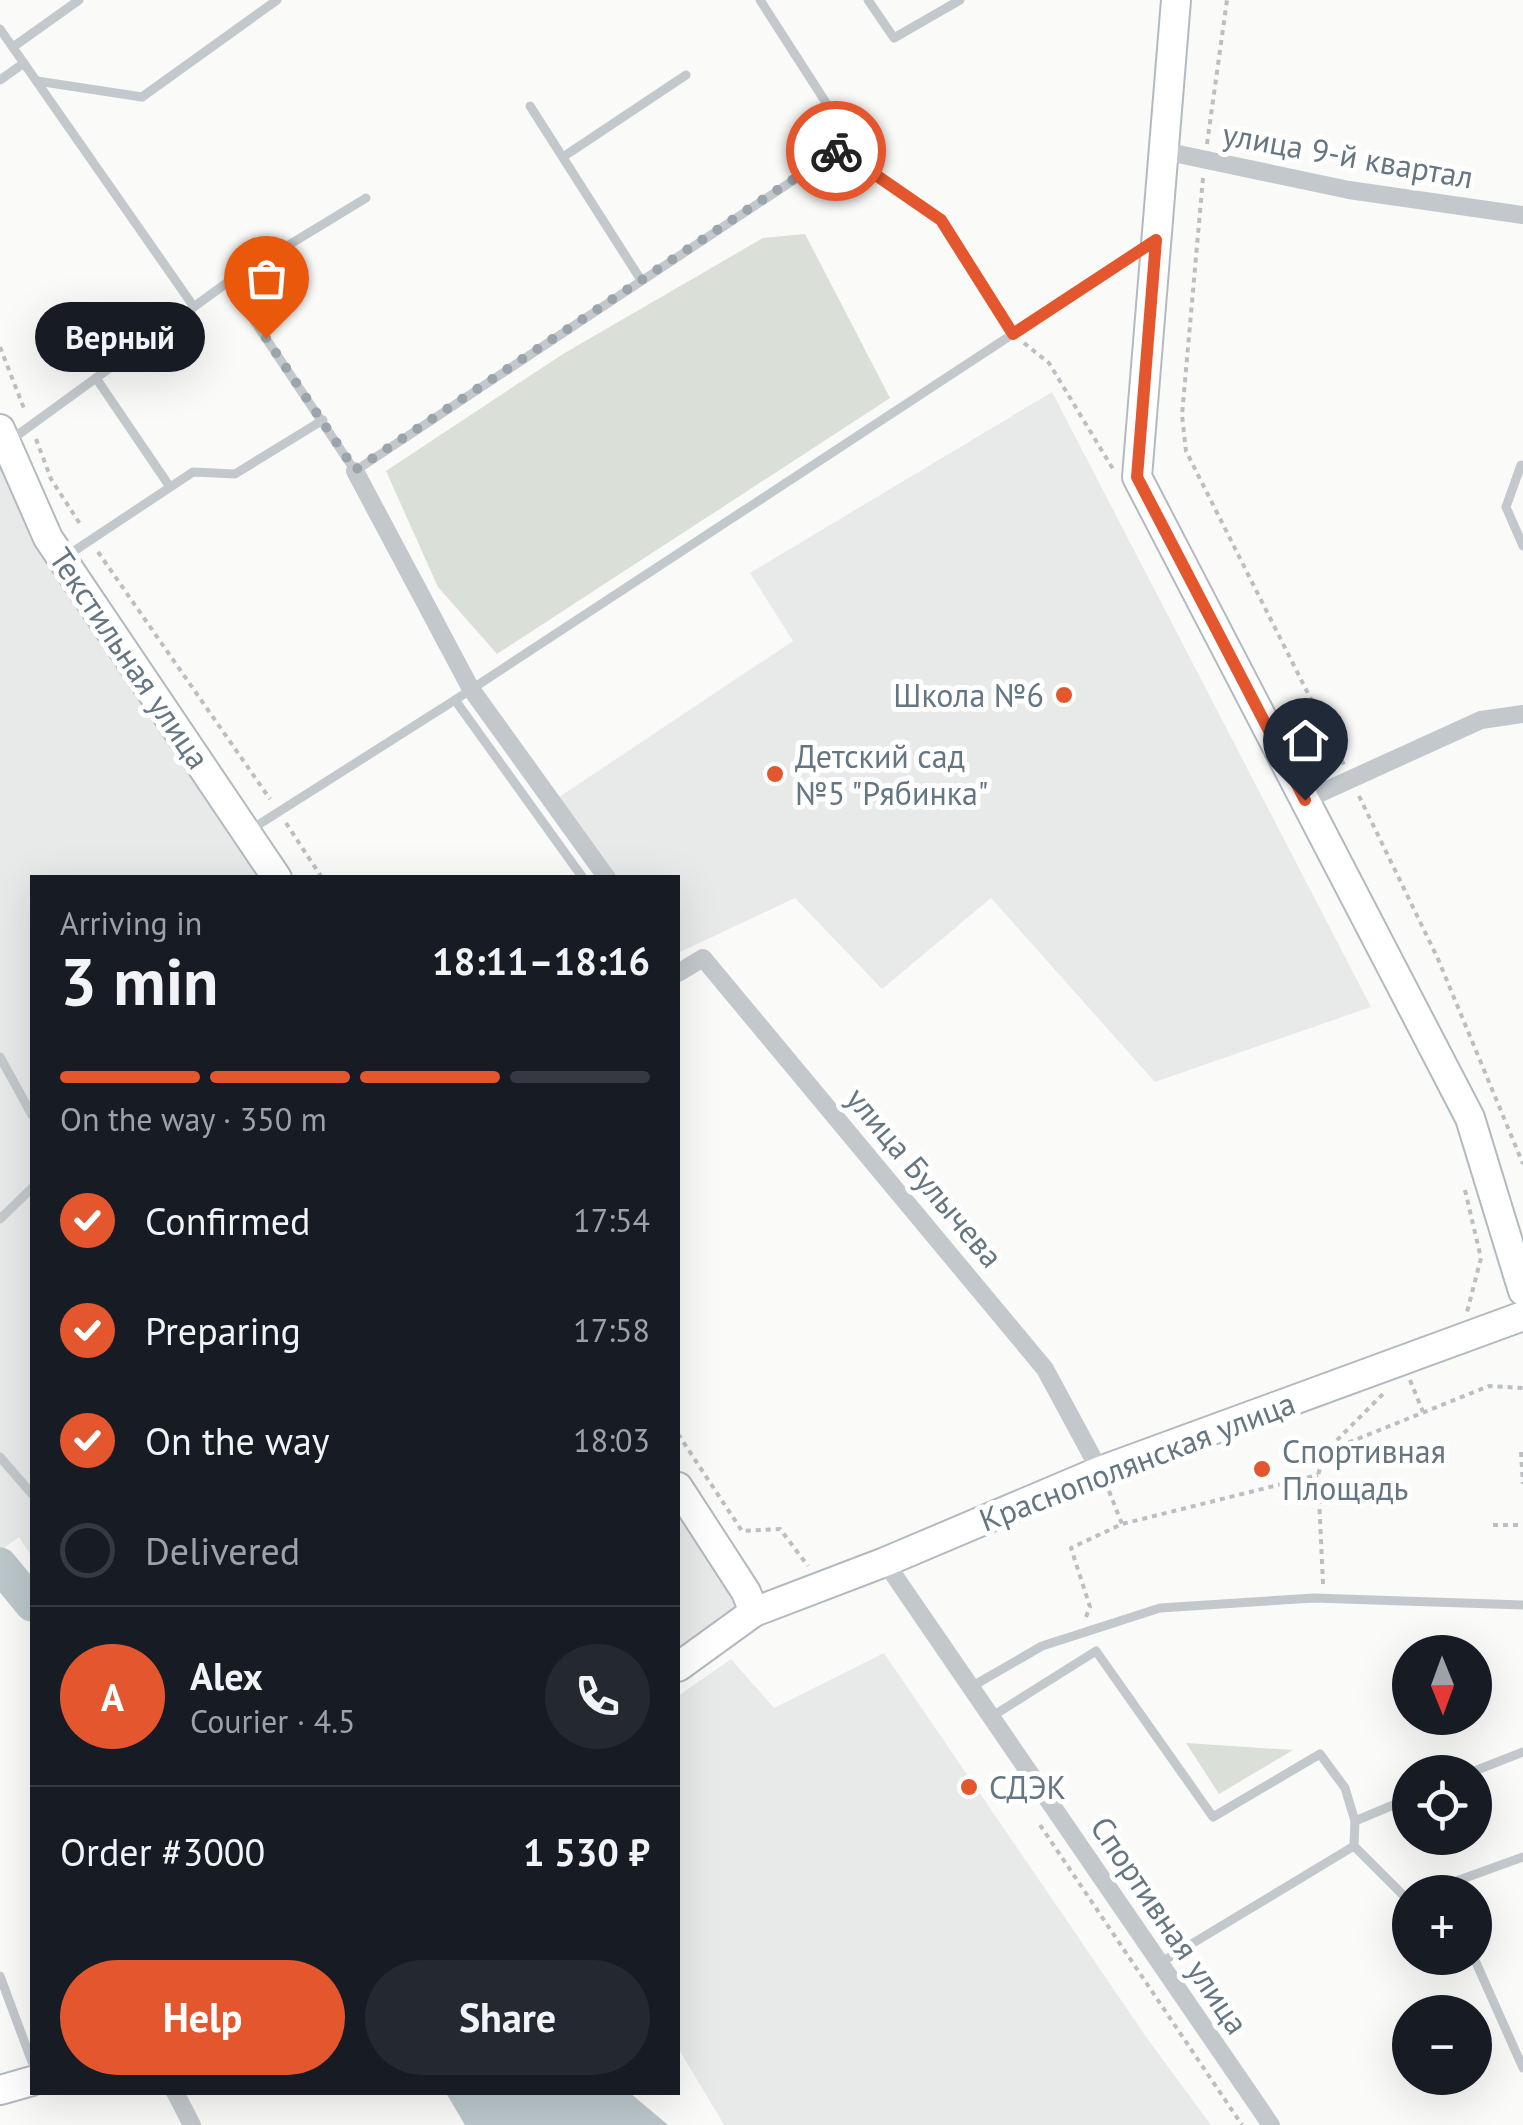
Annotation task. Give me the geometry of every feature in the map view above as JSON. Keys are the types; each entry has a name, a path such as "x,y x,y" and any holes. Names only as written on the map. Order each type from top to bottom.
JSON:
{"street":[{"path":"1176,0 1137,477 1470,1118 1523,1292"},
{"name":"улица 9-й квартал","path":"1164,151 1349,190 1523,215"},
{"name":"Текстильная улица","path":"3,436 48,538 275,875"},
{"path":"355,470 463,695 605,875"},
{"path":"1305,800 1481,720 1523,714"},
{"name":"улица Булычева","path":"680,971 703,958 716,973 1045,1369 1100,1471"},
{"name":"Краснополянская улица","path":"680,1666 754,1612 885,1562 1100,1471 1523,1316"},
{"path":"680,1490 746,1592 754,1612"},
{"name":"Спортивная улица","path":"885,1562 1271,2125"},
{"path":"0,2090 30,2082"},
{"path":"176,2095 192,2125"}],"lane":[{"path":"13,47 79,0"},
{"path":"37,81 142,97 277,0"},
{"path":"760,0 870,171 941,220 1013,334"},
{"path":"868,0 894,38 960,0"},
{"path":"0,28 194,307"},
{"path":"0,80 24,64"},
{"path":"563,157 686,75"},
{"path":"530,106 641,280"},
{"path":"228,282 355,470 851,142"},
{"path":"3,436 31,425 228,282 366,198"},
{"path":"248,832 1156,240"},
{"path":"96,378 170,487"},
{"path":"62,559 193,472 236,474 323,420"},
{"path":"1521,465 1506,507 1523,546"},
{"path":"463,695 581,875"},
{"path":"0,1057 30,1111"},
{"path":"0,1218 30,1190"},
{"path":"0,1456 30,1492"},
{"path":"971,1687 1042,1646 1160,1608 1323,1598 1523,1605"},
{"path":"992,1718 1096,1651 1214,1817 1320,1754 1345,1788 1356,1821 1354,1846 1392,1884"},
{"path":"1492,1764 1523,1752"},
{"path":"1356,1821 1392,1806"},
{"path":"1160,1963 1354,1846"},
{"path":"1480,1875 1523,1857"},
{"path":"1482,1975 1523,2068"},
{"path":"0,1976 30,2057"}],"path":[{"path":"1227,0 1205,160 1182,415 1186,451 1438,958 1523,1164"},
{"path":"1013,334 1049,363 1120,480"},
{"path":"0,347 51,479 320,875"},
{"path":"1464,1187 1481,1258 1467,1312"},
{"path":"1398,1387 1411,1382 1423,1412"},
{"path":"1325,1452 1489,1386 1523,1388"},
{"path":"1323,1598 1318,1476 1325,1452 1384,1392"},
{"path":"680,1437 742,1531 780,1529 809,1568"},
{"path":"1521,1452 1523,1484"},
{"path":"1100,1471 1122,1524"},
{"path":"1082,1626 1090,1607 1072,1548 1122,1524 1318,1476"},
{"path":"1493,1525 1523,1525"},
{"path":"1036,1818 1242,2125"}],"shaded area":[{"path":"805,234 890,398 497,654 438,587 386,471 563,354 763,238"},
{"name":"Школа №6","path":"1052,392 1371,1007 1155,1082 991,898 882,989 795,898 680,952 680,875 615,875 556,799 793,641 750,573"},
{"path":"0,463 22,518 62,559 261,875 30,875 30,1554 19,1537 0,1551"},
{"path":"680,1506 741,1608 680,1650"},
{"path":"884,1653 1149,2041 1211,2125 724,2125 680,2051 680,1695 731,1659 774,1708"},
{"path":"1186,1743 1293,1750 1219,1794"},
{"path":"447,2095 632,2095 668,2125 465,2125"}],"waterway":[{"path":"0,1565 30,1602"}],"way so far":[{"path":"266,338 355,470 836,151"}],"place":[{"name":"Верный","path":"266,338"},
{"name":"Школа №6","path":"1064,695"},
{"name":"Детский сад №5 \"Рябинка\"","path":"775,774"},
{"name":"Спортивная Площадь","path":"1262,1469"},
{"name":"СДЭК","path":"969,1787"}],"route":[{"path":"836,151 851,142 870,171 941,220 1013,334 1156,240 1137,477 1305,800"}]}
